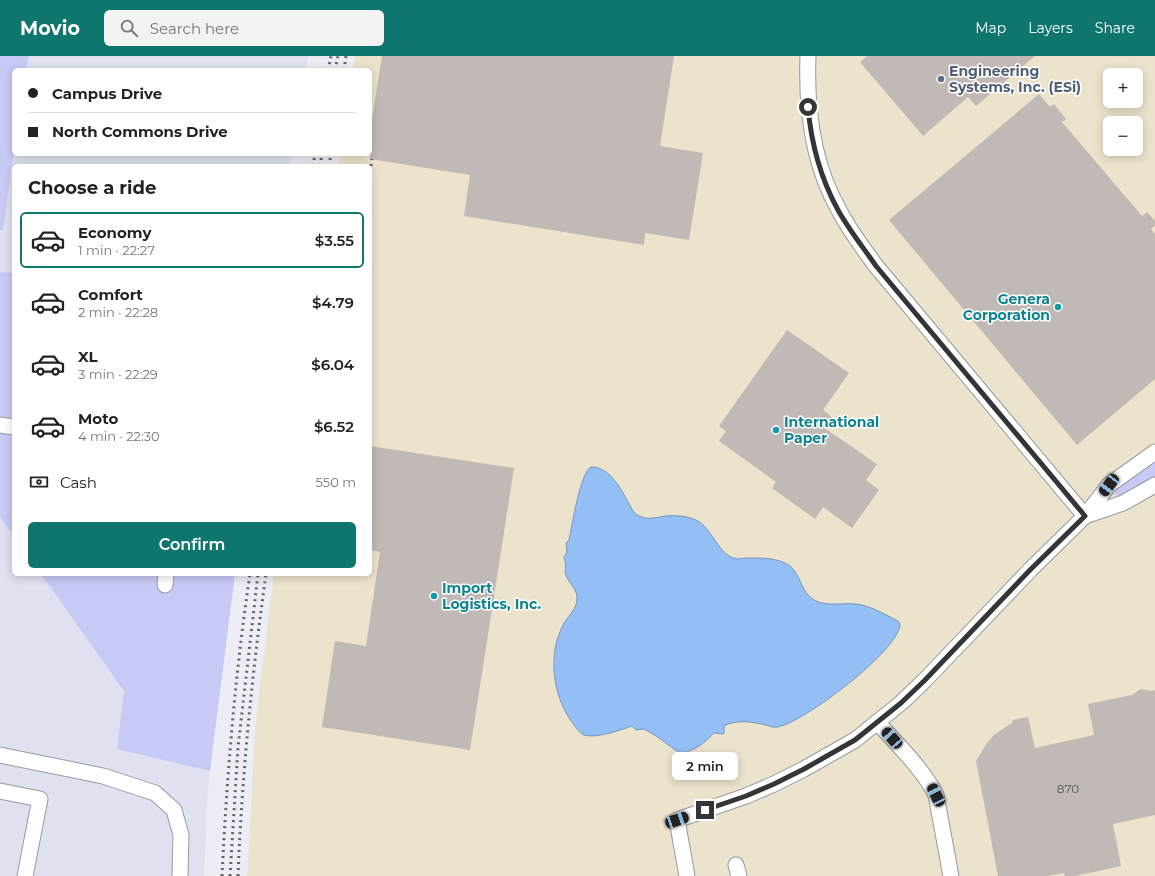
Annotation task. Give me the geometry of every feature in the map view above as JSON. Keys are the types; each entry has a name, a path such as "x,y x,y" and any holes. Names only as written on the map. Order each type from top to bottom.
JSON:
{"street":[{"path":"808,56 808,99 812,135 819,163 838,210 876,266 1085,516"},
{"path":"0,425 12,428"},
{"path":"687,876 677,820 746,796 774,784 855,740 901,703 925,680 1030,570 1085,516 1109,485 1155,452"},
{"path":"1085,516 1123,502 1155,485"},
{"path":"877,722 923,775 936,795 952,876"},
{"path":"0,755 102,776 156,793 174,810 181,835 180,876"},
{"path":"0,791 40,798 25,876"}],"shaded area":[{"path":"0,56 308,56 305,68 12,68 12,156 292,156 290,164 12,164 12,576 231,576 216,696 207,805 204,876 0,876"},
{"path":"0,56 29,56 26,68 12,68 12,156 13,156 3,230 0,230"},
{"path":"355,56 1155,56 1155,876 247,876 256,718 274,576 372,576 372,164 338,164 340,156 372,156 372,68 353,68"},
{"path":"0,272 12,273 12,533 0,517"},
{"path":"1155,460 1155,477 1121,495 1117,496 1115,494 1114,490"},
{"path":"591,467 603,470 614,479 637,515 645,518 677,516 696,520 702,524 725,553 730,557 737,559 768,559 785,563 794,570 806,593 814,600 826,604 856,604 876,610 898,621 900,624 896,636 885,650 868,667 849,683 808,712 791,722 778,727 750,722 734,722 724,726 723,734 714,733 698,747 688,752 678,752 644,729 636,730 632,726 615,732 595,736 582,734 566,713 558,693 554,672 554,661 557,640 560,632 564,623 574,609 577,600 575,590 566,575 564,558 567,552 566,543 569,540 580,489 587,471"},
{"path":"42,576 235,576 210,771 117,749 124,691"}],"building":[{"path":"382,56 674,56 660,146 703,153 689,240 645,233 644,245 464,216 470,175 370,159 370,156 372,156 372,119"},
{"name":"Engineering Systems, Inc. (ESi)","path":"867,56 1035,56 976,106 968,97 923,136 860,62"},
{"name":"Genera Corporation","path":"1039,94 1050,107 1054,104 1066,119 1062,122 1142,216 1147,212 1155,221 1155,226 1151,229 1155,234 1155,379 1077,445 889,220"},
{"name":"International Paper","path":"787,330 849,373 823,410 833,418 826,429 877,464 866,480 879,490 852,528 823,507 815,519 772,488 776,482 719,441 726,431 719,426"},
{"name":"Import Logistics, Inc.","path":"372,446 514,468 470,750 322,727 335,641 366,646 380,552 372,550"},
{"path":"1140,689 1151,691 1155,690 1155,815 1113,824 1121,866 1075,876 1065,876 1064,873 1048,876 998,876 976,761 987,743 994,735 1013,722 1012,720 1028,717 1035,748 1094,735 1088,704 1132,695"}],"railway":[{"path":"328,68 331,56"},
{"path":"335,68 338,56"},
{"path":"344,68 346,56"},
{"path":"313,164 315,156"},
{"path":"320,164 322,156"},
{"path":"329,164 331,156"},
{"path":"371,164 372,159"},
{"path":"222,876 232,725 250,576"},
{"path":"230,876 238,747 258,576"},
{"path":"238,876 248,725 266,576"}],"place":[{"name":"Engineering Systems, Inc. (ESi)","path":"941,79"},
{"name":"Genera Corporation","path":"1058,307"},
{"name":"International Paper","path":"776,430"},
{"name":"Import Logistics, Inc.","path":"434,596"}],"route":[{"path":"705,810 746,796 774,784 855,740 901,703 943,663 1030,570 1085,516 876,266 852,232 838,210 819,163 814,146 808,107"}]}
